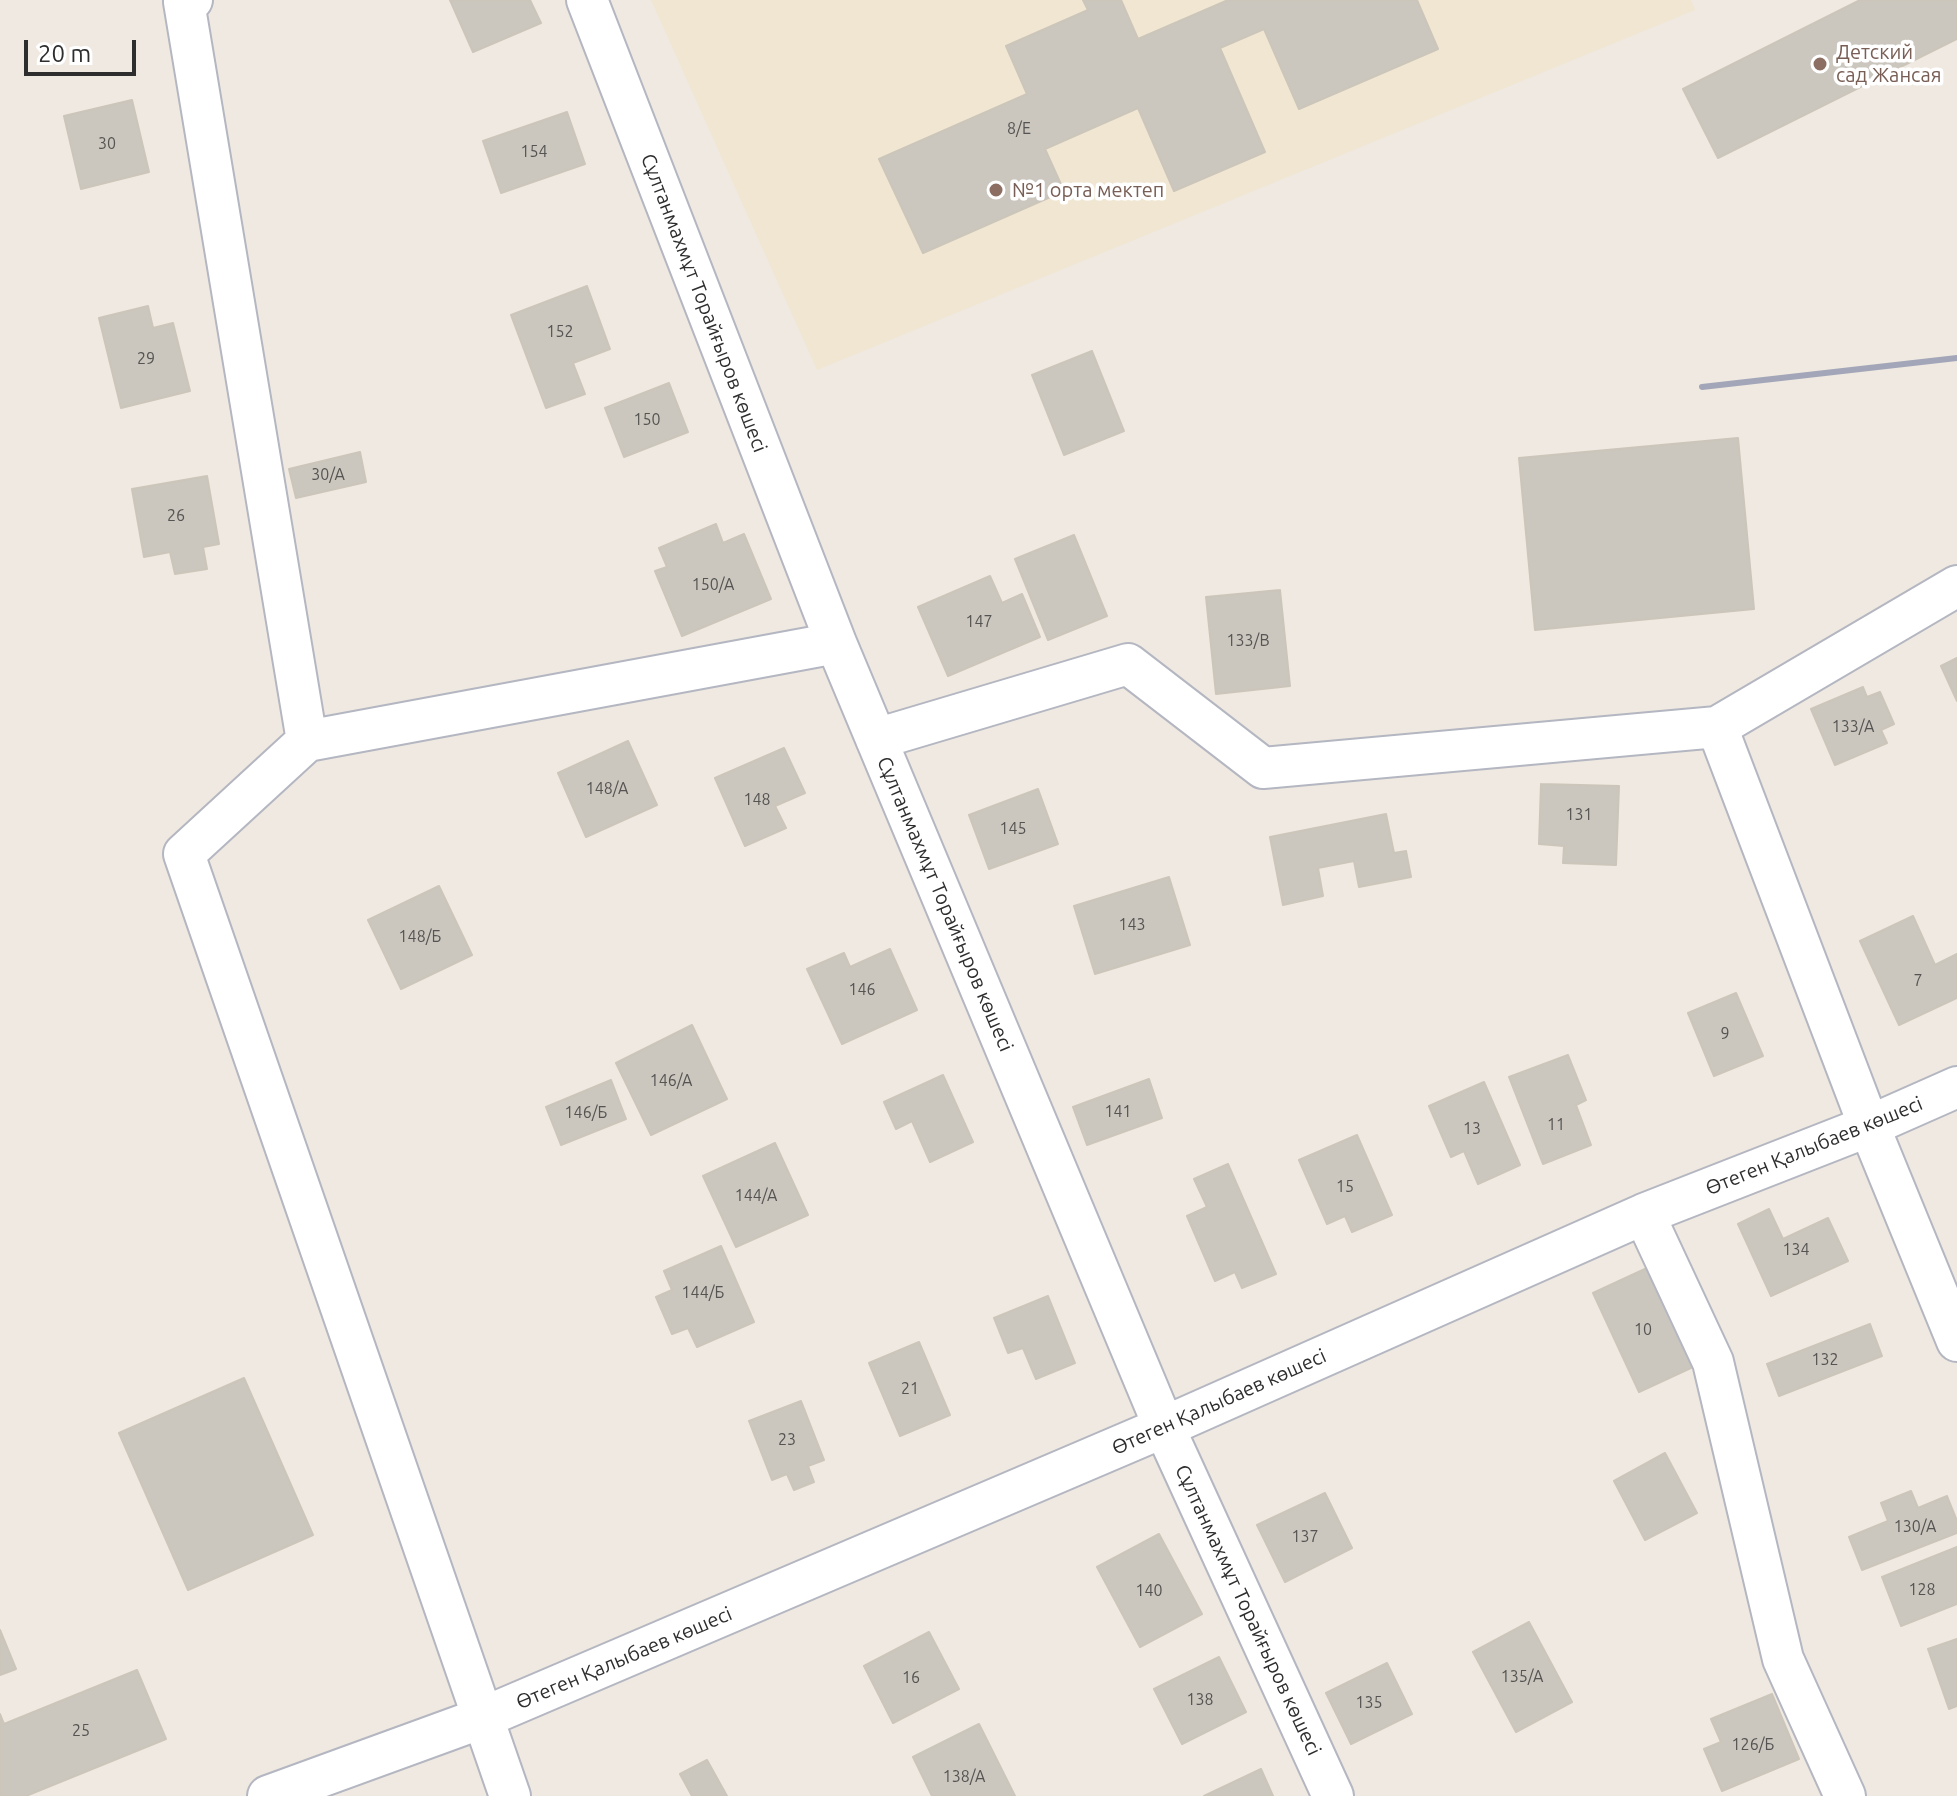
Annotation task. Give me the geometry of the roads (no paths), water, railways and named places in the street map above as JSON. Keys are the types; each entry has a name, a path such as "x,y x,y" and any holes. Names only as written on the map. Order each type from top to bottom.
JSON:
{"street":[{"path":"192,0 184,2 307,741"},
{"name":"Сұлтанмахмұт Торайғыров көшесі","path":"587,0 836,643 1164,1427 1333,1796"},
{"path":"876,739 1128,664 1263,768 1717,727 1957,586"},
{"path":"510,1796 184,854 307,741 836,643"},
{"path":"1717,727 1869,1126 1957,1341"},
{"name":"Өтеген Қалыбаев көшесі","path":"268,1796 482,1718 1164,1427 1644,1214 1869,1126 1957,1087"},
{"path":"1644,1214 1713,1362 1783,1659 1845,1796"}],"railway":[{"path":"1702,387 1957,358"}],"place":[{"name":"Детский сад Жансая","path":"1820,64"},
{"name":"№1 орта мектеп","path":"996,190"}]}
